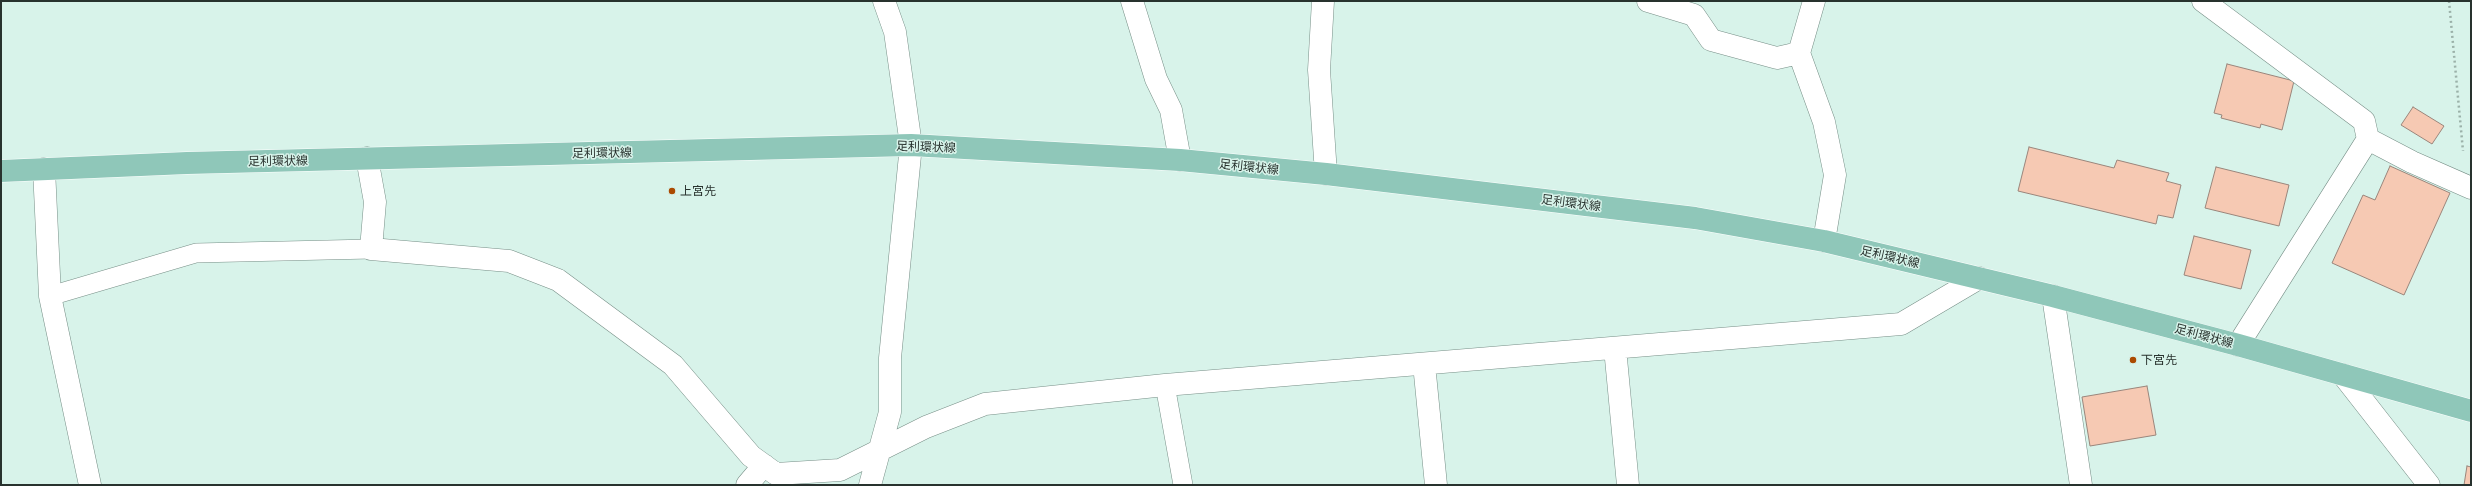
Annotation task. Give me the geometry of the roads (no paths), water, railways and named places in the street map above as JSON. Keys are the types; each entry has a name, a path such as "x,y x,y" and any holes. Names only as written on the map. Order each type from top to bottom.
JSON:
{"main road":[{"name":"足利環状線","path":"1,171 367,158 911,145 1180,160 1326,174 1695,218 1824,241 2053,296 2238,345 2471,411"}],"street":[{"path":"870,485 890,412 890,358 911,145 895,32 884,1"},
{"path":"1132,1 1156,79 1171,110 1180,160"},
{"path":"1323,1 1319,70 1326,174"},
{"path":"1648,1 1694,16 1710,40 1777,58 1799,53"},
{"path":"1814,1 1799,53 1824,122 1835,175 1824,241"},
{"path":"2203,1 2364,121 2368,139 2238,345"},
{"path":"2368,139 2469,187"},
{"path":"367,158 375,202 371,249 509,261 558,280 673,365 751,456 776,474 840,470 926,427 985,404 1165,385 1901,324 1979,278"},
{"path":"44,169 50,296 90,485"},
{"path":"2053,296 2081,485"},
{"path":"1615,348 1628,485"},
{"path":"1424,364 1436,485"},
{"path":"2343,375 2429,485"},
{"path":"747,485 764,465"}],"lane":[{"path":"50,296 196,252 371,249"},
{"path":"1165,385 1183,485"}],"place":[{"name":"上宮先","path":"672,191"},
{"name":"下宮先","path":"2133,360"}]}
